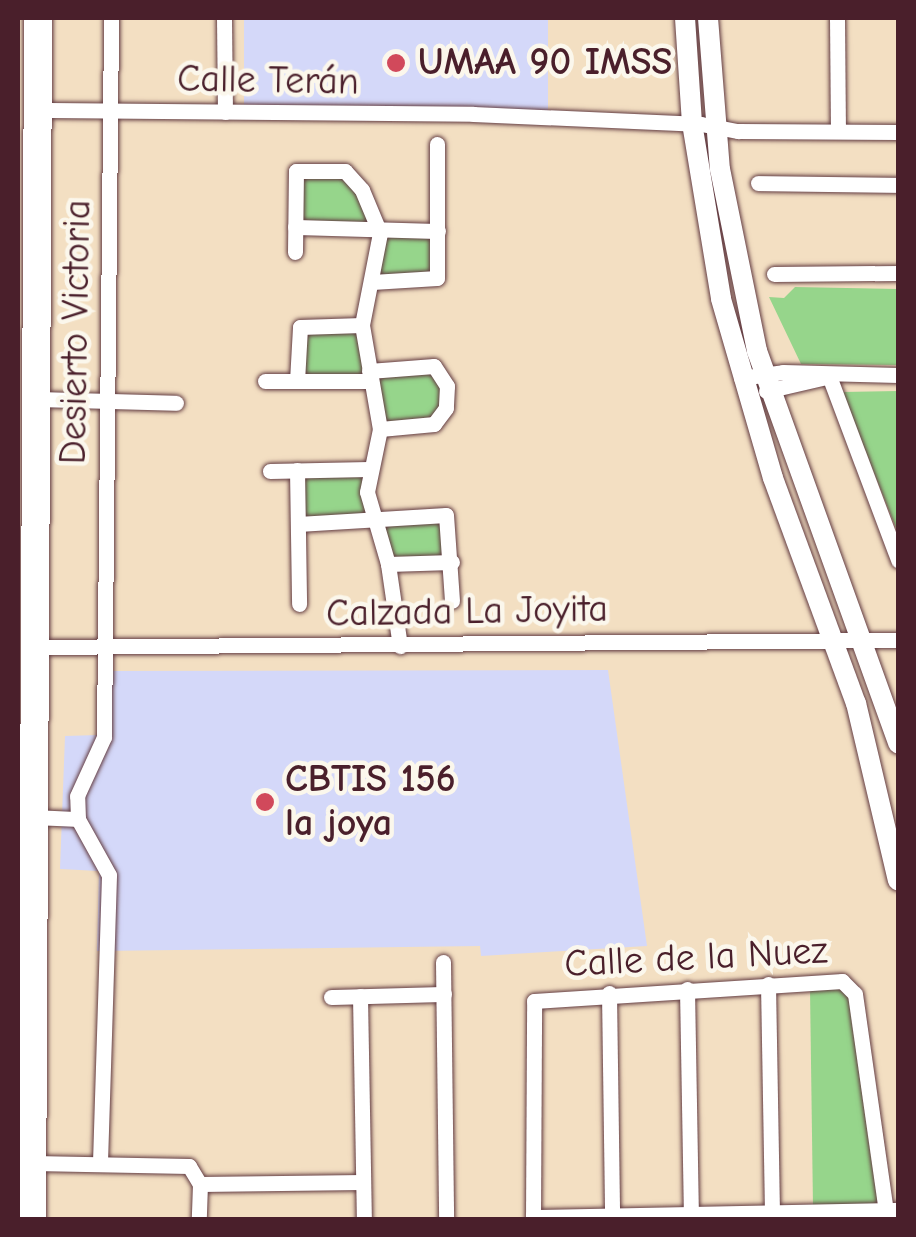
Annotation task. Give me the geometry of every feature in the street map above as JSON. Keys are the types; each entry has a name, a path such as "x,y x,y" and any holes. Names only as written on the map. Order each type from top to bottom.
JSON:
{"highway":[{"path":"32,1220 38,18"},
{"path":"36,391 47,290 48,18"},
{"path":"18,605 22,635 37,648"}],"street":[{"name":"Desierto Victoria","path":"78,818 80,782 104,737 111,18"},
{"path":"224,18 225,112"},
{"path":"685,18 742,382 870,749 898,880"},
{"path":"708,18 703,124 766,382 865,640 898,743"},
{"path":"837,18 838,131"},
{"name":"Calle Terán","path":"48,110 487,115 703,124"},
{"path":"703,124 738,131 898,132"},
{"path":"372,282 429,283 438,274 437,144"},
{"path":"295,252 298,169 335,168 350,174 380,232 362,325 380,429 369,469 374,520 388,564 400,646"},
{"path":"758,183 898,184"},
{"path":"294,227 362,225 380,232 438,231"},
{"path":"774,274 898,273"},
{"path":"296,381 300,328 362,325"},
{"path":"265,381 370,376 434,366 447,386 446,408 434,424 380,429"},
{"path":"742,382 898,375"},
{"path":"830,376 898,560"},
{"path":"36,391 108,401 176,403"},
{"path":"270,471 297,476 369,469"},
{"path":"297,476 299,604"},
{"path":"298,524 449,517 452,601"},
{"path":"388,564 452,562"},
{"name":"Calzada La Joyita","path":"37,648 898,640"},
{"path":"36,817 78,818 109,875 100,1162"},
{"path":"443,962 446,1220"},
{"name":"Calle de la Nuez","path":"842,981 854,989 890,1213 534,1218 531,1007 541,997 687,989 842,981"},
{"path":"768,984 772,1216"},
{"path":"687,989 691,1217"},
{"path":"330,997 444,994"},
{"path":"609,994 612,1218"},
{"path":"360,996 364,1220"},
{"path":"32,1164 100,1162 197,1177 363,1182"},
{"path":"197,1177 199,1220"}],"shaded area":[{"name":"UMAA 90 IMSS","path":"244,18 548,18 548,111 244,111"},
{"name":"CBTIS 156 la joya","path":"608,670 647,946 481,956 480,946 97,951 99,871 60,869 65,736 99,735 100,671"}],"green space":[{"path":"299,172 348,177 373,226 297,224"},
{"path":"435,233 436,275 375,280 382,235"},
{"path":"795,287 898,289 898,365 801,364 769,297 784,298"},
{"path":"360,327 367,378 299,379 302,329"},
{"path":"433,368 444,385 440,416 382,427 372,373"},
{"path":"898,391 898,533 842,392"},
{"path":"366,471 371,518 305,525 300,478"},
{"path":"444,517 451,559 390,562 377,522"},
{"path":"845,987 853,996 879,1206 813,1207 810,989"}],"place":[{"name":"UMAA 90 IMSS","path":"396,63"},
{"name":"CBTIS 156 la joya","path":"265,802"}]}
